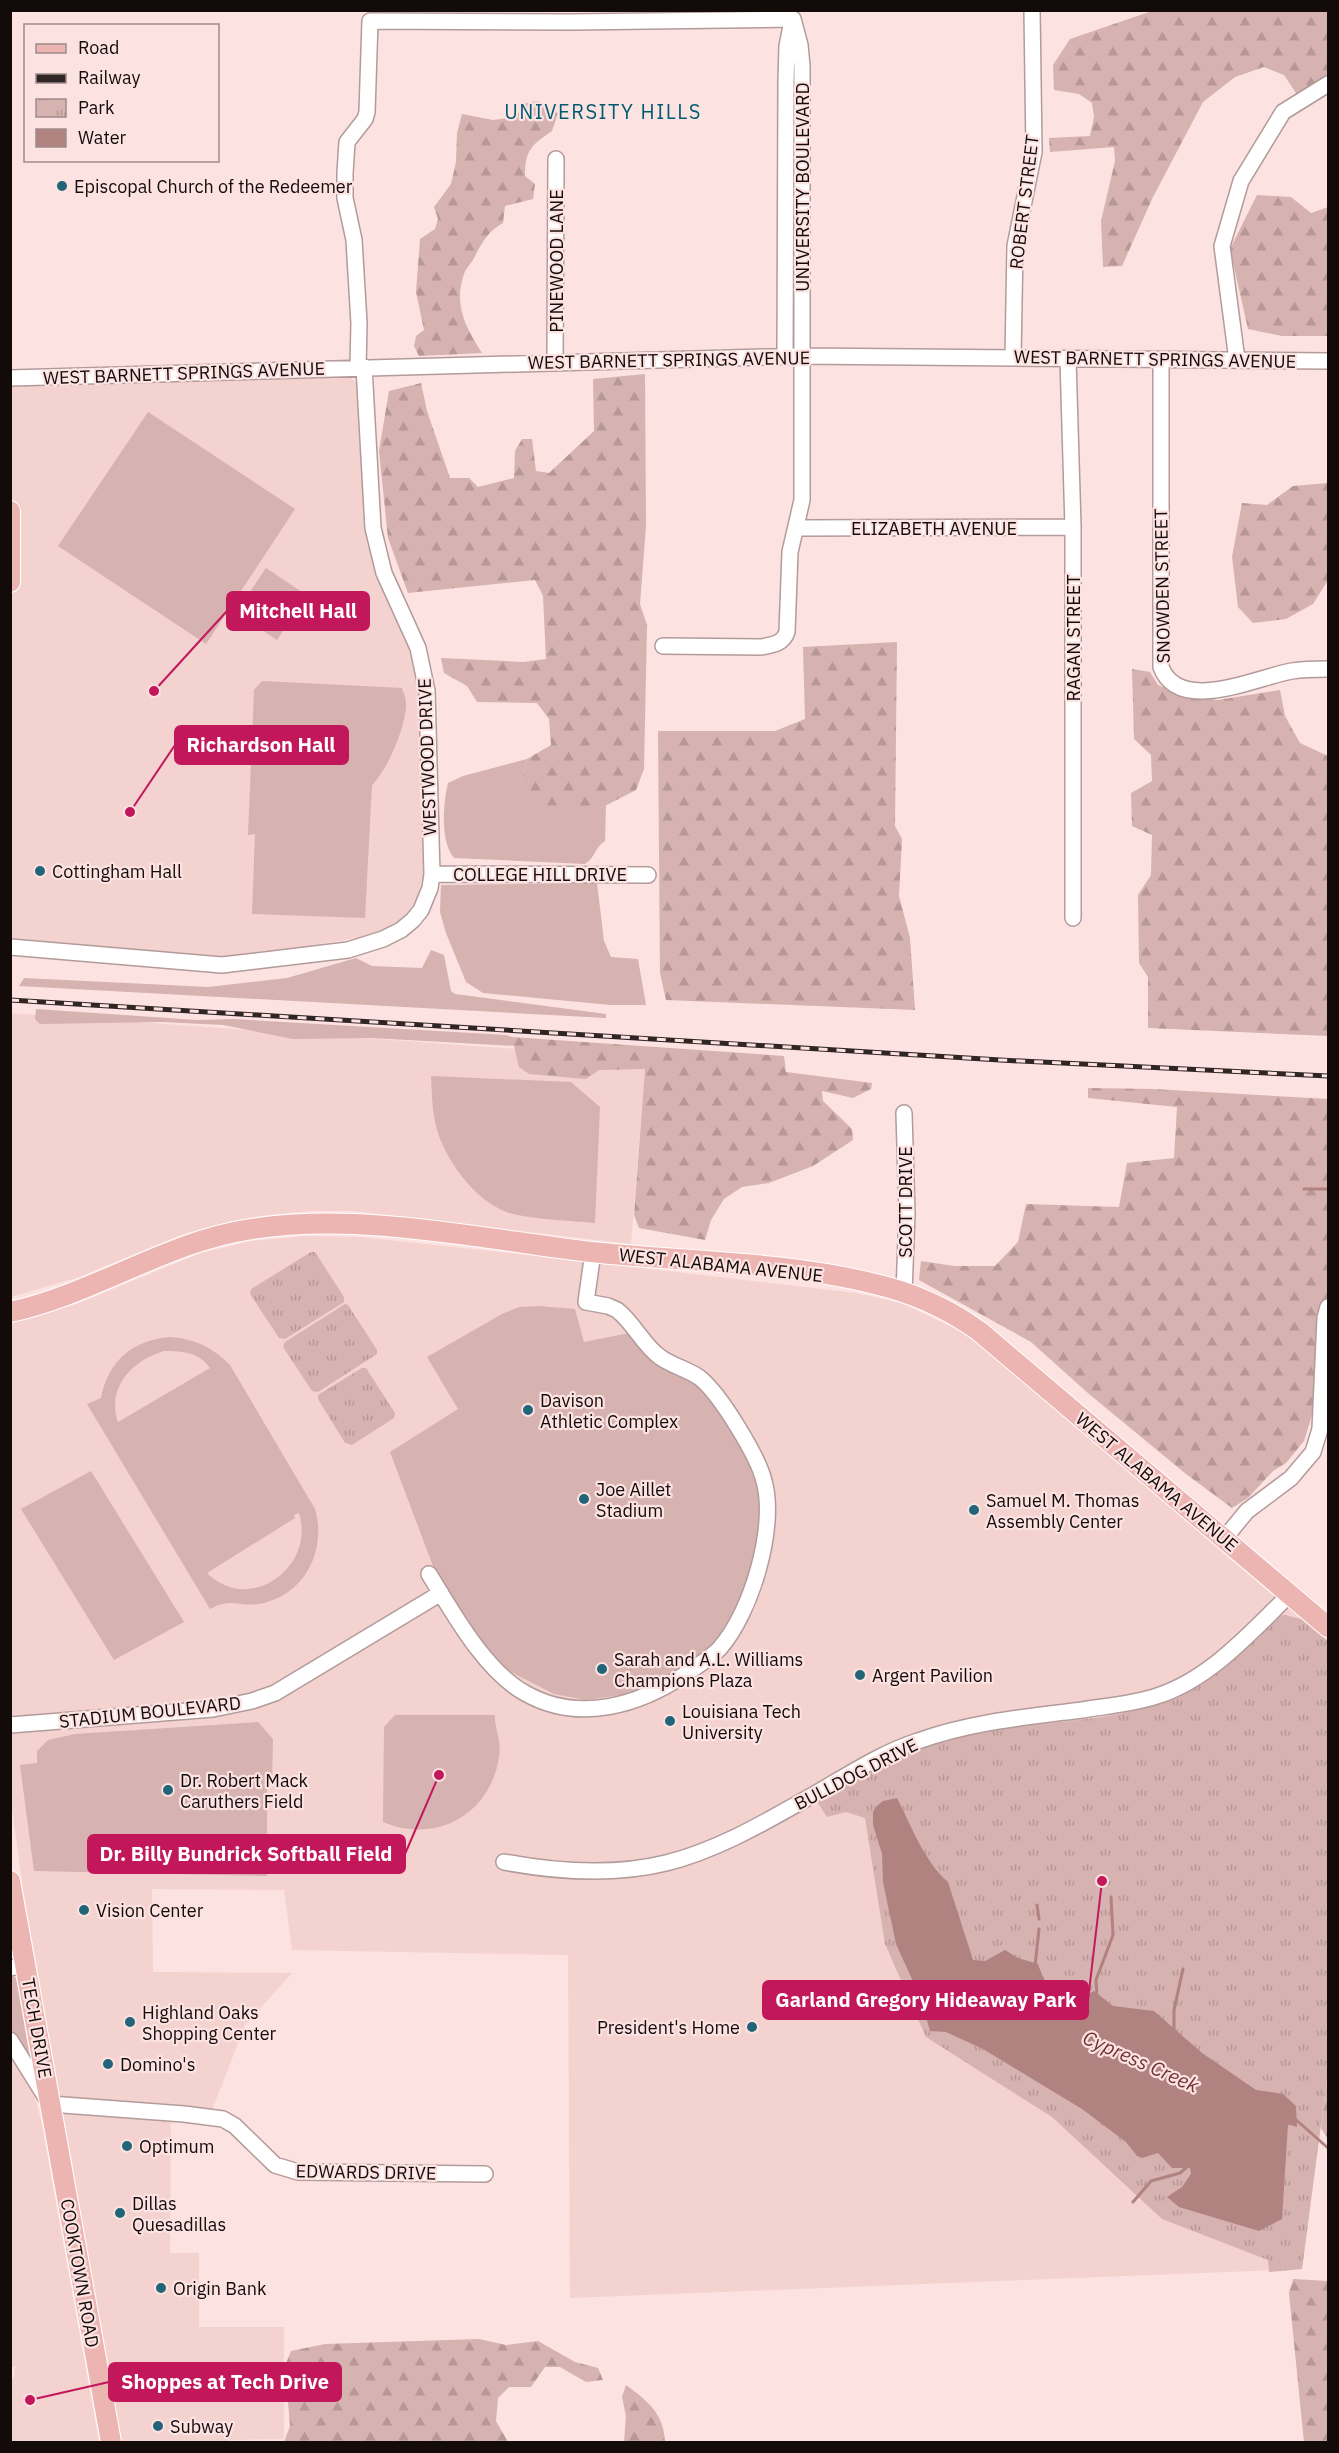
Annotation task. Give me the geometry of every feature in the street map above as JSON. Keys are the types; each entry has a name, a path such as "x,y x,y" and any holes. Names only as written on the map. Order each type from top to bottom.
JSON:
{"main road":[{"path":"10,511 10,582"},
{"name":"WEST ALABAMA AVENUE","path":"10,1312 75,1293 197,1243 249,1229 326,1223 374,1225 593,1252 816,1273 852,1279 904,1292 941,1306 979,1331 1329,1626"},
{"name":"TECH DRIVE","path":"10,1881 18,1966 50,2104"},
{"name":"COOKTOWN ROAD","path":"50,2104 111,2442"}],"street":[{"name":"ROBERT STREET","path":"1013,358 1016,246 1034,152 1032,10"},
{"name":"WESTWOOD DRIVE","path":"10,947 222,964 348,950 369,945 401,930 421,910 430,888 432,874 427,691 418,648 384,573 376,544 361,367 354,240 345,198 347,142 365,120 367,112 370,21 573,22 793,15"},
{"name":"UNIVERSITY BOULEVARD","path":"663,646 761,647 782,641 787,632 790,552 802,500 802,66 793,15"},
{"name":"UNIVERSITY BOULEVARD","path":"785,357 786,81 787,46 793,15"},
{"path":"1238,360 1222,246 1241,180 1283,112 1329,84"},
{"name":"PINEWOOD LANE","path":"555,362 556,159"},
{"name":"WEST BARNETT SPRINGS AVENUE","path":"10,378 802,356 1329,361"},
{"name":"RAGAN STREET","path":"1068,359 1073,527 1073,918"},
{"name":"SNOWDEN STREET","path":"1161,361 1161,667 1165,677 1175,686 1196,691 1224,689 1291,671 1329,669"},
{"name":"ELIZABETH AVENUE","path":"796,528 1073,527"},
{"name":"COLLEGE HILL DRIVE","path":"432,874 648,874"},
{"name":"SCOTT DRIVE","path":"904,1113 907,1214 904,1292"},
{"path":"429,1574 497,1673 527,1695 544,1701 581,1708 600,1708 629,1703 652,1694 678,1679 719,1649 744,1612 756,1577 768,1517 766,1489 759,1465 711,1387 694,1374 660,1357 617,1311 608,1306 586,1302 593,1252"},
{"path":"1224,1539 1247,1511 1291,1478 1313,1452 1320,1429 1325,1318 1329,1307"},
{"name":"STADIUM BOULEVARD","path":"10,1725 213,1709 252,1701 275,1693 441,1593"},
{"name":"BULLDOG DRIVE","path":"504,1862 563,1870 608,1871 666,1863 695,1854 763,1823 834,1782 915,1742 972,1725 1115,1705 1158,1696 1185,1683 1222,1657 1290,1595"},
{"path":"10,2040 50,2104"},
{"name":"EDWARDS DRIVE","path":"50,2104 223,2119 235,2126 275,2165 298,2172 485,2174"}],"shaded area":[{"path":"349,376 360,387 365,495 413,654 421,694 425,868 416,903 407,916 394,925 369,936 263,953 223,957 11,946 11,384"},
{"path":"10,1013 646,1058 631,1244 353,1211 311,1211 267,1215 228,1222 183,1234 79,1277 11,1297"},
{"name":"Louisiana Tech University","path":"306,1236 361,1237 556,1258 856,1293 901,1303 965,1333 998,1358 1328,1641 1327,2079 1302,2269 570,2298 568,1955 292,1950 284,1890 152,1889 153,1972 292,1973 245,2025 211,2113 171,2109 170,2253 199,2253 199,2327 284,2327 284,2439 230,2440 229,2442 122,2442 23,1889 11,1801 10,1322 74,1305 201,1253 252,1241"},
{"path":"11,2047 31,2085 41,2120 99,2442 11,2442 10,2380 14,2377 15,2367 10,2367"}],"green space":[{"path":"1152,11 1328,11 1328,74 1298,96 1284,75 1264,67 1235,77 1203,102 1153,197 1122,266 1103,267 1101,221 1115,161 1114,147 1050,152 1049,138 1090,136 1094,117 1092,103 1079,94 1054,90 1053,65 1070,39"},
{"path":"538,101 558,113 552,131 534,145 526,160 525,176 535,184 533,199 505,206 503,223 493,230 482,243 465,272 461,285 463,316 482,353 419,356 414,346 416,336 424,330 416,292 420,239 435,229 438,219 434,207 451,184 456,162 457,133 462,114 493,120 515,117 526,103"},
{"path":"1257,195 1291,197 1311,213 1328,207 1328,336 1282,336 1248,329 1230,249"},
{"path":"645,374 646,526 640,604 647,625 644,769 636,790 601,808 552,810 521,782 527,759 551,745 549,719 537,703 477,702 467,686 444,673 441,658 524,662 546,659 543,596 535,580 408,593 388,538 379,451 389,391 421,383 427,411 450,478 469,478 478,487 514,478 515,451 522,439 532,439 536,471 549,473 594,431 593,379"},
{"path":"148,412 295,509 206,644 58,546"},
{"path":"1328,483 1328,580 1313,604 1286,619 1253,623 1238,607 1232,557 1242,503 1267,505 1293,486"},
{"path":"266,568 308,596 293,618 251,590"},
{"path":"252,593 291,619 277,640 238,614"},
{"path":"897,642 895,826 902,839 899,896 910,938 915,1010 666,1000 660,973 658,731 775,731 805,719 803,647"},
{"path":"1132,669 1150,672 1158,685 1180,694 1218,700 1280,690 1285,716 1300,743 1328,756 1328,1036 1148,1028 1148,977 1139,963 1138,895 1151,875 1152,835 1132,826 1131,793 1152,781 1151,755 1134,739"},
{"path":"262,681 402,688 406,702 400,734 384,769 372,785 365,918 252,914 255,834 248,835 254,690"},
{"path":"527,759 521,782 601,808 606,805 605,841 585,864 454,858 446,842 445,832 444,811 448,783 463,776"},
{"path":"597,883 604,941 611,957 638,959 646,1005 610,1005 483,993 466,982 440,912 441,885"},
{"path":"431,950 444,955 451,991 455,994 606,1014 606,1018 19,986 24,978 208,987 287,978 356,958 372,966 422,968"},
{"path":"36,1009 197,1020 234,1019 506,1035 512,1037 516,1046 372,1038 293,1039 223,1025 162,1022 40,1024 35,1019"},
{"path":"512,1037 784,1056 786,1072 872,1083 871,1089 853,1098 822,1091 823,1101 852,1129 853,1140 813,1166 769,1183 742,1187 724,1199 711,1220 705,1240 639,1228 634,1215 645,1069 599,1070 586,1079 529,1074 519,1067"},
{"path":"431,1076 571,1082 600,1107 595,1223 512,1214 483,1198 456,1169 439,1136 432,1099"},
{"path":"1088,1088 1153,1089 1328,1099 1328,1297 1323,1313 1319,1392 1304,1441 1286,1463 1273,1471 1248,1498 1232,1508 1186,1474 1089,1394 1031,1342 919,1280 921,1261 954,1266 995,1266 1018,1242 1026,1204 1119,1207 1127,1163 1174,1158 1177,1107 1088,1098"},
{"path":"311,1252 315,1252 344,1297 344,1302 285,1339 279,1338 250,1294 251,1289"},
{"path":"345,1304 348,1305 377,1350 377,1354 318,1392 312,1391 283,1347 285,1342"},
{"name":"Joe Aillet Stadium","path":"519,1307 575,1309 584,1342 629,1333 701,1386 758,1477 761,1513 753,1560 735,1616 711,1646 695,1660 627,1694 586,1700 554,1694 511,1672 494,1656 474,1631 433,1566 390,1452 458,1409 427,1357 502,1314"},
{"path":"170,1337 195,1342 217,1353 230,1365 315,1509 318,1540 309,1569 289,1592 275,1599 259,1604 229,1603 210,1609 87,1404 101,1398 110,1373 124,1355 134,1348 157,1339","holes":["164,1351 184,1352 195,1356 210,1368 118,1422 115,1409 116,1397 125,1377 142,1361","299,1513 302,1533 298,1551 288,1567 275,1579 259,1587 241,1589 224,1585 207,1573 295,1518 294,1515"]},
{"path":"362,1368 366,1368 395,1413 394,1418 352,1445 345,1443 318,1399 318,1395"},
{"path":"91,1471 184,1622 114,1660 21,1509"},
{"path":"1280,1616 1301,1619 1328,1641 1327,2079 1302,2269 1269,2272 1268,2260 1162,2219 1052,2117 926,2037 885,1944 865,1818 846,1812 827,1817 816,1800 910,1753 950,1739 996,1729 1107,1716 1160,1703 1184,1693 1210,1677"},
{"path":"395,1715 495,1715 500,1751 494,1777 485,1794 473,1808 458,1819 441,1826 423,1829 403,1828 383,1822 384,1727"},
{"path":"258,1722 273,1739 272,1784 267,1784 267,1876 34,1871 20,1765 37,1763 37,1751 48,1740 75,1734"},
{"path":"13,1975 16,1978 31,2063 11,2034 10,1976"},
{"path":"1328,2079 1328,2139 1321,2128"},
{"path":"1293,2279 1328,2281 1328,2442 1304,2442 1289,2293"},
{"path":"479,2339 506,2345 538,2341 575,2362 598,2368 603,2380 586,2382 560,2367 545,2367 531,2387 509,2387 498,2398 496,2421 508,2442 284,2442 290,2426 285,2366 291,2351 325,2344"},
{"path":"626,2385 641,2397 658,2416 665,2442 624,2442 626,2416 622,2397"}],"water":[{"path":"897,1798 925,1854 948,1882 973,1960 985,1961 1005,1950 1018,1958 1038,1964 1047,1983 1058,1995 1074,1998 1094,1991 1113,2006 1154,2011 1202,2053 1256,2090 1283,2094 1296,2106 1297,2127 1288,2124 1282,2219 1259,2231 1179,2207 1167,2197 1182,2187 1191,2174 1190,2168 1172,2168 1158,2153 1142,2158 1137,2156 1126,2142 1082,2109 983,2049 946,2032 930,2031 921,1999 896,1944 883,1882 882,1854 873,1825 873,1812 878,1805 883,1801"}],"waterway":[{"path":"1304,1189 1328,1189"},
{"path":"1097,1997 1096,1980 1113,1935 1111,1897"},
{"path":"1037,1905 1039,1919"},
{"path":"1035,1966 1039,1929"},
{"path":"1174,2032 1174,2010 1183,1969"},
{"name":"Cypress Creek","path":"1294,2118 1328,2148"},
{"path":"1133,2202 1151,2181 1180,2173 1187,2167"}],"railway":[{"path":"10,1000 1000,1060 1328,1076"}],"place":[{"name":"Episcopal Church of the Redeemer","path":"62,186"},
{"name":"Mitchell Hall","path":"154,691"},
{"name":"Richardson Hall","path":"130,812"},
{"name":"Cottingham Hall","path":"40,871"},
{"name":"Davison Athletic Complex","path":"528,1410"},
{"name":"Joe Aillet Stadium","path":"584,1499"},
{"name":"Samuel M. Thomas Assembly Center","path":"974,1510"},
{"name":"Sarah and A.L. Williams Champions Plaza","path":"602,1669"},
{"name":"Argent Pavilion","path":"860,1675"},
{"name":"Louisiana Tech University","path":"670,1721"},
{"name":"Dr. Billy Bundrick Softball Field","path":"439,1775"},
{"name":"Dr. Robert Mack Caruthers Field","path":"168,1790"},
{"name":"Garland Gregory Hideaway Park","path":"1102,1881"},
{"name":"Vision Center","path":"84,1910"},
{"name":"Highland Oaks Shopping Center","path":"130,2022"},
{"name":"President's Home","path":"752,2027"},
{"name":"Domino's","path":"108,2064"},
{"name":"Optimum","path":"127,2146"},
{"name":"Dillas Quesadillas","path":"120,2213"},
{"name":"Origin Bank","path":"161,2288"},
{"name":"Shoppes at Tech Drive","path":"30,2400"},
{"name":"Subway","path":"158,2426"}],"district":[{"name":"UNIVERSITY HILLS","path":"603,111"}]}
